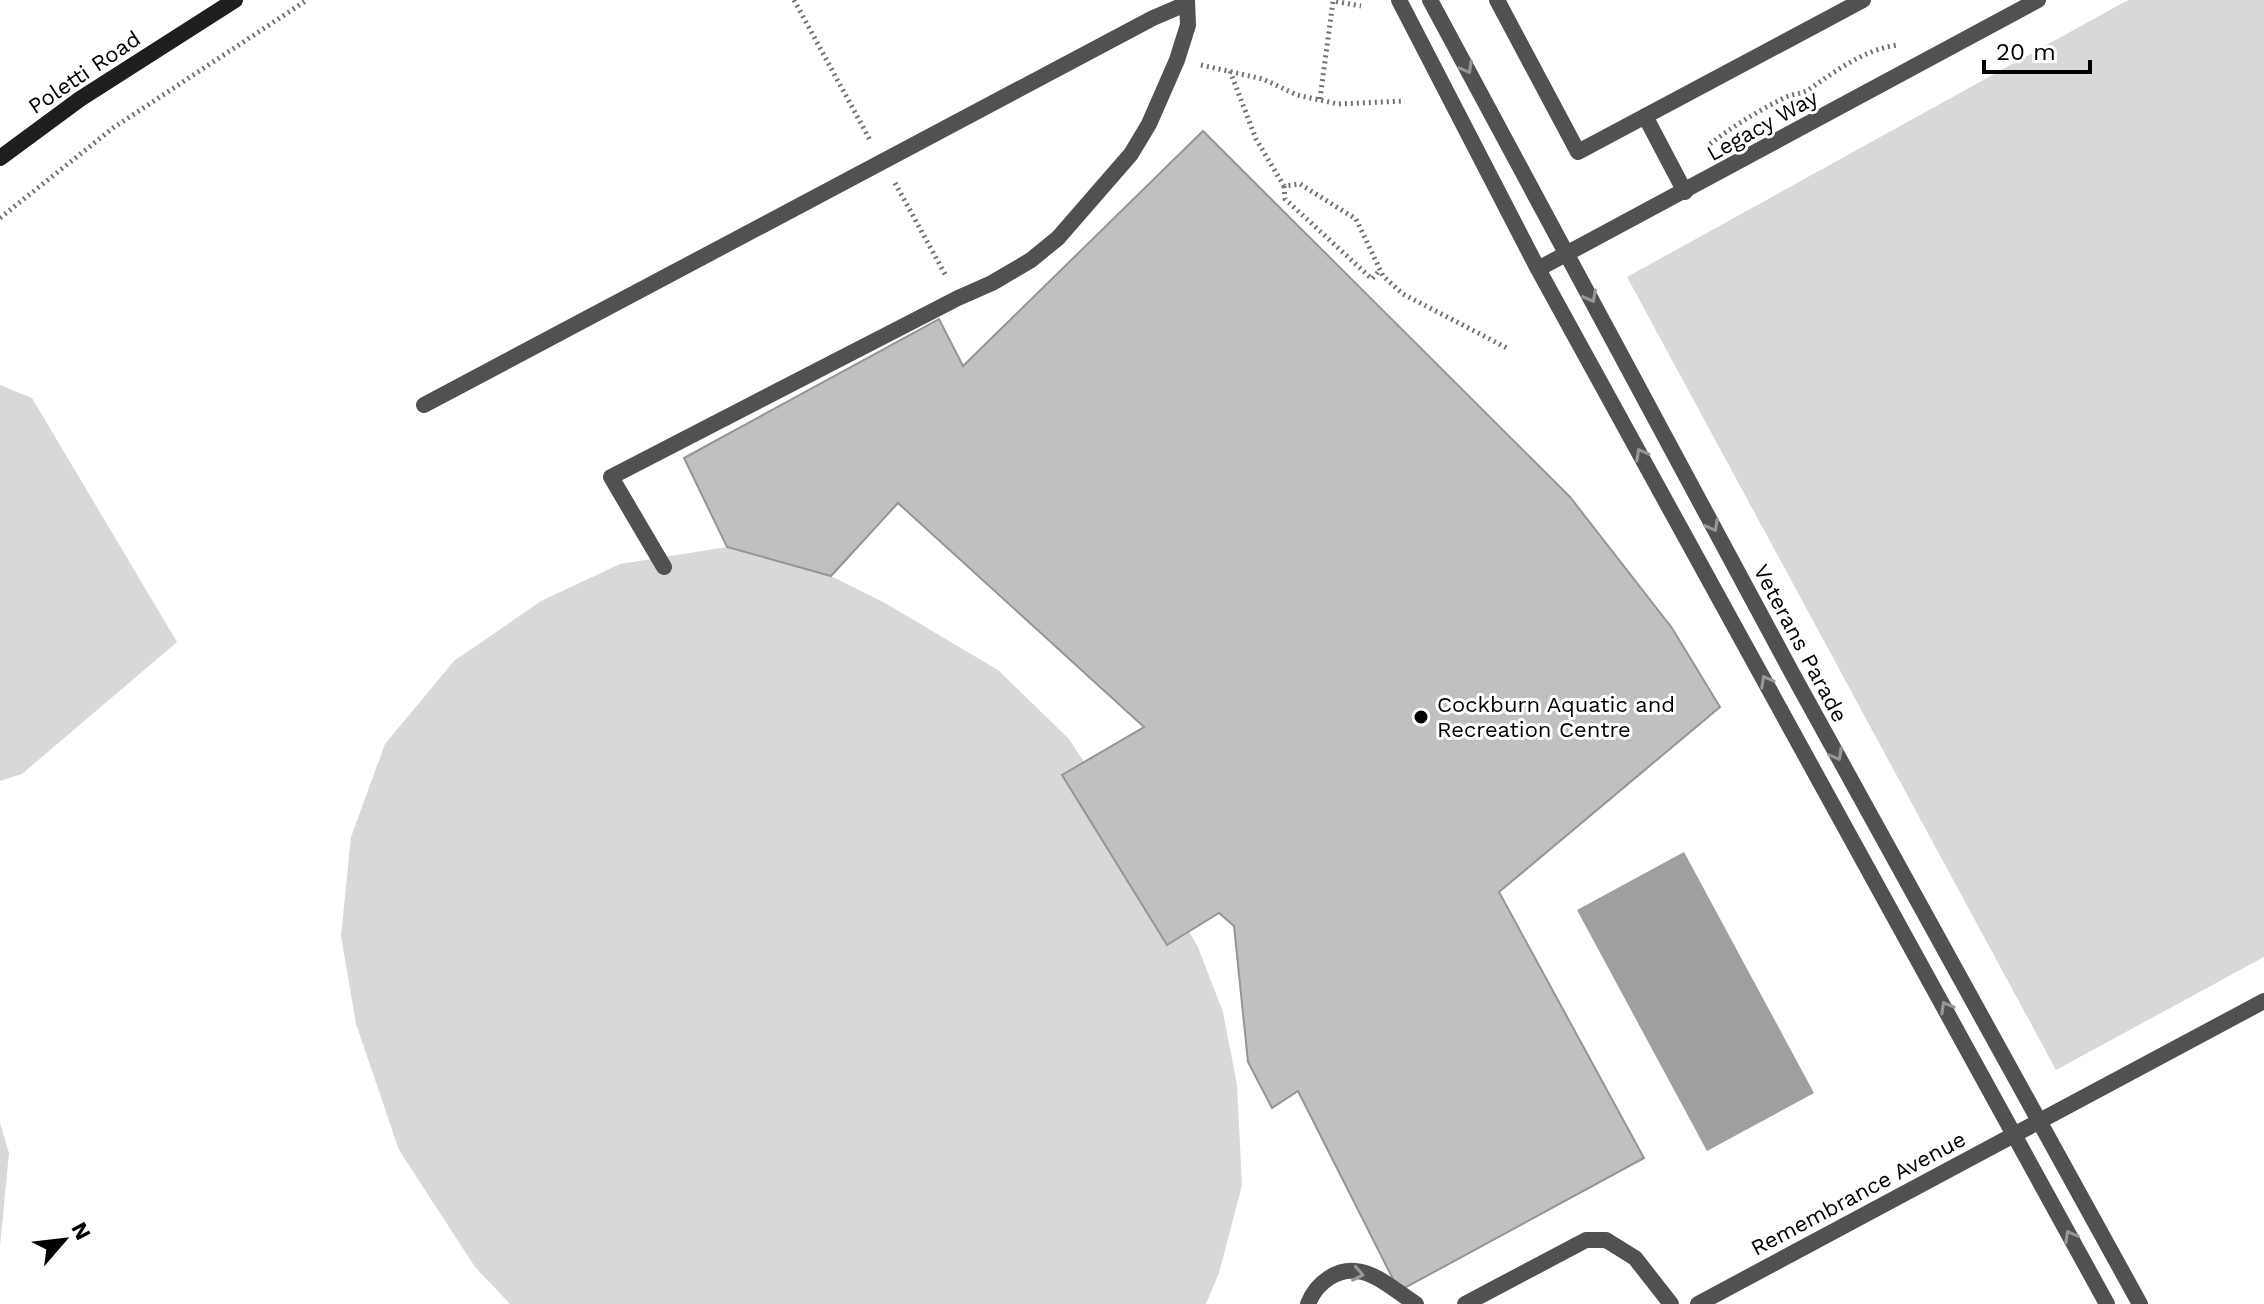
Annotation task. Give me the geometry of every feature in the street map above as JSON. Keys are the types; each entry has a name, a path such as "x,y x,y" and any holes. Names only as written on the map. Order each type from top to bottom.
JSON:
{"main road":[{"name":"Poletti Road","path":"0,158 80,99 235,0"}],"street":[{"path":"1399,0 1538,269 2107,1304"},
{"name":"Veterans Parade","path":"1430,0 1792,673 2140,1304"},
{"path":"1497,0 1578,152 1863,0"},
{"name":"Legacy Way","path":"1538,269 2038,0"},
{"path":"424,405 1187,2 1188,25 1154,114 1131,154 1058,238 1031,260 992,283 611,477 664,567"},
{"path":"1645,116 1685,192"},
{"name":"Remembrance Avenue","path":"1698,1304 2264,1001"},
{"path":"1465,1304 1586,1240 1606,1240 1635,1258 1671,1304"},
{"path":"1308,1304 1312,1293 1326,1278 1347,1270 1364,1272 1416,1304"}],"path":[{"path":"0,218 113,128 307,0"},
{"path":"794,0 882,162"},
{"path":"1320,99 1333,1 1361,6"},
{"path":"1671,165 1712,142 1722,132 1786,97 1806,91 1819,79 1878,48 1897,45 1909,39"},
{"path":"1177,60 1263,79 1297,95 1338,104 1405,101"},
{"path":"1230,71 1256,139 1284,186 1285,199 1372,279 1380,270"},
{"path":"1284,186 1300,184 1356,219 1380,270 1403,294 1507,348"},
{"path":"898,187 948,280"}],"shaded area":[{"path":"2128,0 2264,0 2264,957 2056,1070 1627,277"},
{"path":"0,385 32,398 177,642 22,774 0,781"},
{"path":"727,547 831,576 885,603 998,670 1069,739 1133,836 1198,947 1223,1012 1237,1085 1242,1185 1219,1273 1206,1304 510,1304 475,1267 399,1150 356,1024 341,936 351,837 385,744 454,661 541,601 620,564"},
{"path":"1684,852 1814,1093 1707,1151 1577,910"},
{"path":"0,1123 9,1153 0,1247"}],"building":[{"name":"Cockburn Aquatic and Recreation Centre","path":"1203,131 1570,497 1672,628 1720,707 1499,892 1644,1158 1399,1291 1298,1091 1272,1108 1248,1062 1234,926 1219,913 1167,945 1062,775 1144,727 898,503 831,576 727,547 684,458 939,319 963,366"}],"place":[{"name":"Cockburn Aquatic and Recreation Centre","path":"1421,717"}]}
